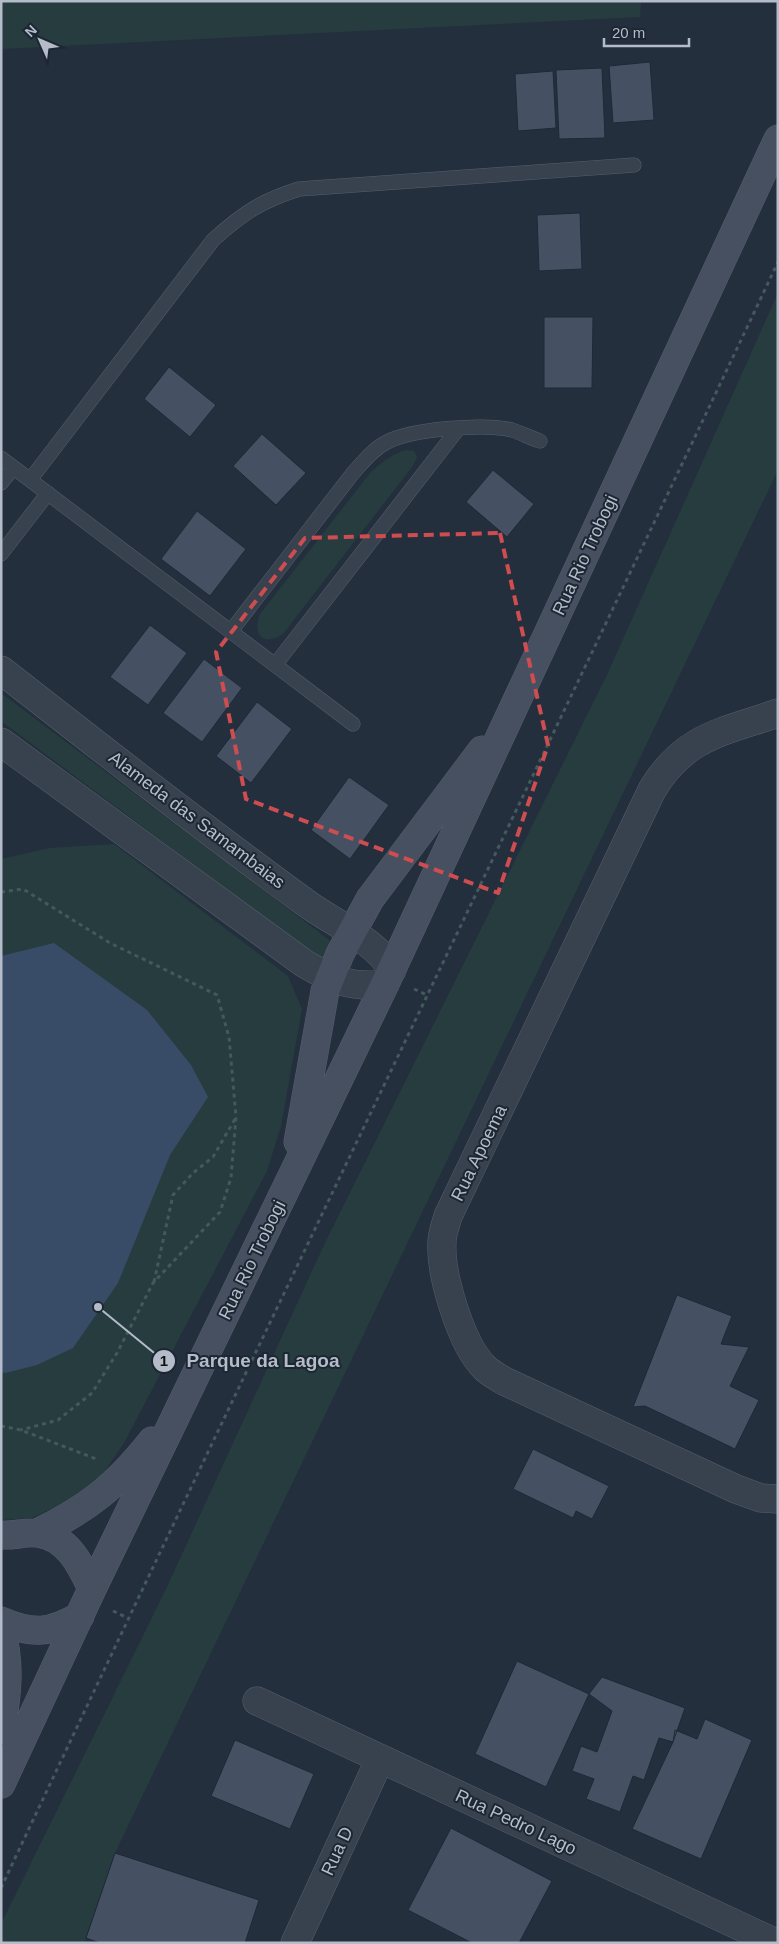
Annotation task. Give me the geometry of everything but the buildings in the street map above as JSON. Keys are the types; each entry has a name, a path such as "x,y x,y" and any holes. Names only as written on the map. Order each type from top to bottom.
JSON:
{"main road":[{"name":"Rua Rio Trobogi","path":"1,1784 92,1589 388,977 518,702 778,139"},
{"path":"290,1180 325,991 350,933 370,899 518,702"},
{"path":"37,1533 80,1511 106,1492 128,1472 183,1401"},
{"path":"1,1535 37,1533 56,1540 68,1548 79,1561 92,1589"},
{"path":"1,1621 16,1628 48,1631 61,1627 80,1616"},
{"path":"1,1630 5,1645 8,1691 1,1730"}],"street":[{"name":"Alameda das Samambaias","path":"1,670 306,904 380,953 388,977"},
{"name":"Rua Apoema","path":"778,713 705,738 683,751 665,768 652,790 448,1216 442,1248 442,1264 462,1332 471,1350 485,1368 504,1381 736,1489 761,1498 778,1499"},
{"path":"1,742 297,958 330,978 353,986 388,977"},
{"name":"Rua Pedro Lago","path":"257,1701 776,1943"},
{"name":"Rua D","path":"294,1943 380,1759"}],"lane":[{"path":"30,480 214,240 238,218 268,199 299,188 634,165"},
{"path":"230,630 368,456 387,442 408,435 488,427 504,429 540,441"},
{"path":"275,665 458,429"},
{"path":"1,458 353,724"},
{"path":"1,483 13,468"},
{"path":"1,554 48,493"}],"path":[{"path":"1,1888 184,1501 611,615 778,262"},
{"path":"1,892 23,890 110,943 216,995 230,1037 236,1117 230,1178 220,1212 153,1283"},
{"path":"21,1430 58,1420 92,1393 117,1353 153,1283 173,1195 193,1172 213,1156 236,1117"},
{"path":"1,1426 21,1430 128,1472"}],"highlighted area":[{"path":"500,533 548,745 498,893 246,799 216,652 305,538"}],"green space":[{"path":"1,1 641,1 640,17 1,49"},
{"path":"778,293 778,470 115,1853 84,1943 1,1943 1,1924 166,1589 324,1245 607,675"},
{"path":"406,450 414,451 417,457 412,467 283,634 270,639 261,637 257,628 260,614 370,473 391,456"},
{"path":"1,693 328,939 334,946 325,959 316,956 1,721"},
{"path":"114,844 288,976 302,1009 281,1126 267,1171 124,1443 101,1477 70,1500 32,1518 1,1520 1,859 50,848"}],"water":[{"path":"54,943 147,1010 191,1065 208,1097 170,1155 118,1283 73,1348 37,1365 5,1373 1,1372 1,956"}],"place":[{"name":"Parque da Lagoa","path":"98,1307"}]}
